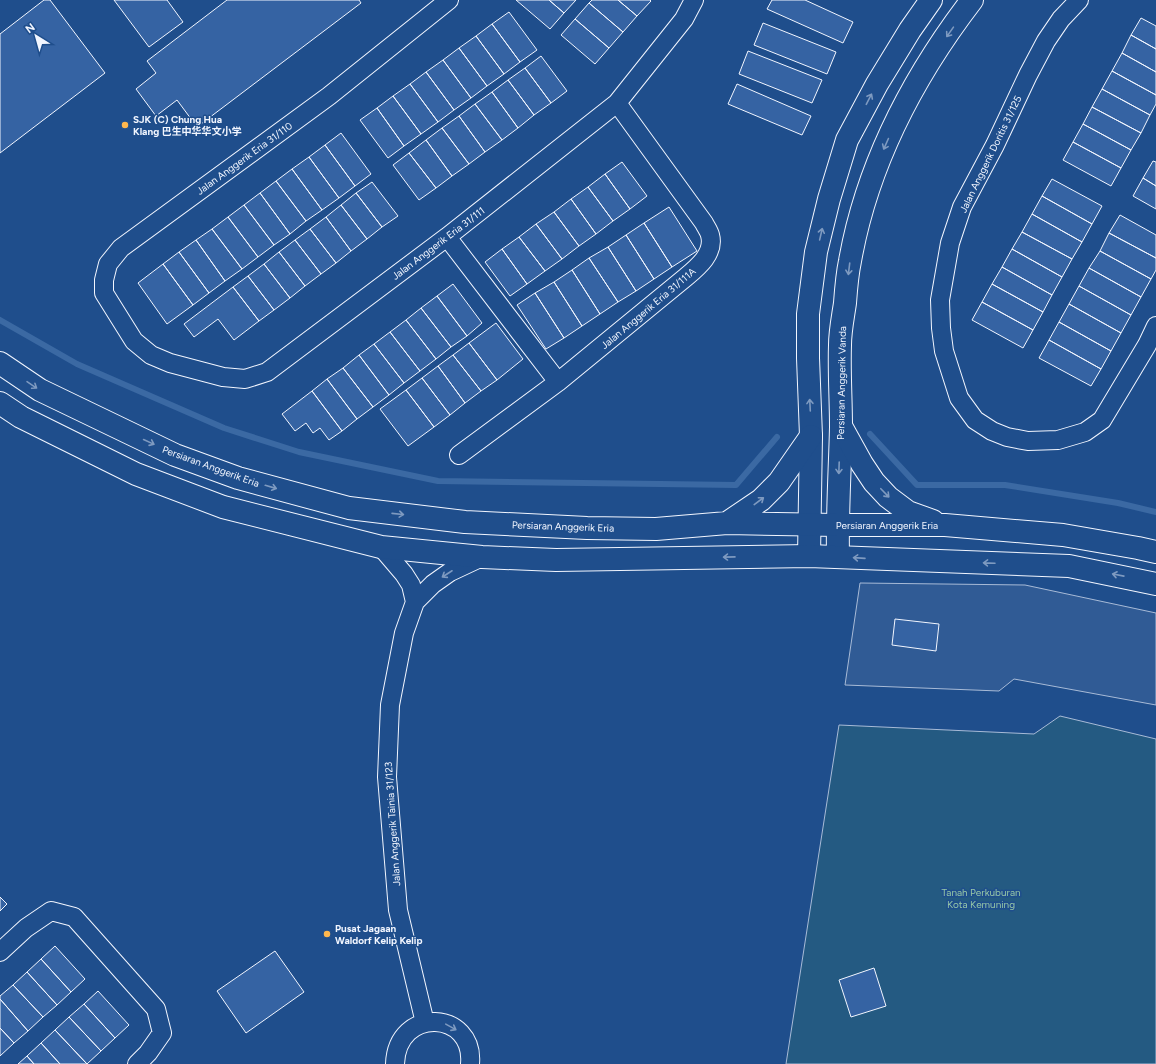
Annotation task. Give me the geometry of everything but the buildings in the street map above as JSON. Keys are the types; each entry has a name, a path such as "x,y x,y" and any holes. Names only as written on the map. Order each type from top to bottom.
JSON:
{"main road":[{"path":"810,556 811,436 808,314 816,252 829,199 847,140 877,84 910,30 931,0"},
{"name":"Persiaran Anggerik Vanda","path":"838,557 837,525 841,426 840,344 850,261 857,230 882,152 912,90 972,0"},
{"name":"Persiaran Anggerik Eria","path":"0,363 40,390 176,455 238,478 349,508 465,522 588,528 656,529 727,523 810,525 945,525 1063,535 1156,552"},
{"path":"0,403 21,417 136,474 223,507 381,547 482,557 556,560 810,556 1069,566 1156,584"},
{"path":"841,426 862,464 874,482 888,497 908,512 945,525"},
{"path":"727,523 761,500 779,482 811,436"}],"street":[{"name":"Jalan Anggerik Eria 31/110","path":"134,341 104,293 104,280 108,264 121,248 329,96 449,0"},
{"name":"Jalan Anggerik Eria 31/111","path":"134,341 151,355 170,363 223,377 245,379 267,372 447,237 617,103 684,19 694,0"},
{"name":"Jalan Anggerik Doritis 31/125","path":"1079,0 1061,19 1046,41 995,145 962,207 950,243 940,300 944,351 959,398 975,420 992,431 1008,437 1028,441 1058,440 1085,432 1102,420 1147,345 1156,326"},
{"name":"Jalan Anggerik Eria 31/111A","path":"459,455 558,382 686,277 702,262 710,249 710,236 704,223 617,103"},
{"path":"447,237 558,382"},
{"path":"381,547 404,574 411,585 415,602"},
{"path":"415,602 433,584 450,572 482,557"},
{"name":"Jalan Anggerik Tainia 31/123","path":"415,602 404,633 390,705 387,777 398,910 425,1022"},
{"path":"0,952 26,928 51,911 74,917 156,1009 162,1033 148,1053 137,1064"},
{"path":"395,1064 398,1047 403,1036 413,1027 425,1022 438,1022 450,1025 460,1033 467,1044 471,1056 470,1064"}],"green space":[{"name":"Tanah Perkuburan Kota Kemuning","path":"1060,716 1156,739 1156,1064 786,1064 839,725 1034,734"}],"shaded area":[{"path":"860,583 1025,585 1156,613 1156,705 1014,679 999,691 845,685"}],"waterway":[{"path":"0,320 77,364 224,428 299,452 438,481 736,485 777,437"},
{"path":"870,434 917,485 1005,485 1118,503 1156,512"}],"place":[{"name":"SJK (C) Chung Hua Klang 巴生中华华文小学","path":"125,125"},
{"name":"Pusat Jagaan Waldorf Kelip Kelip","path":"327,934"}]}
